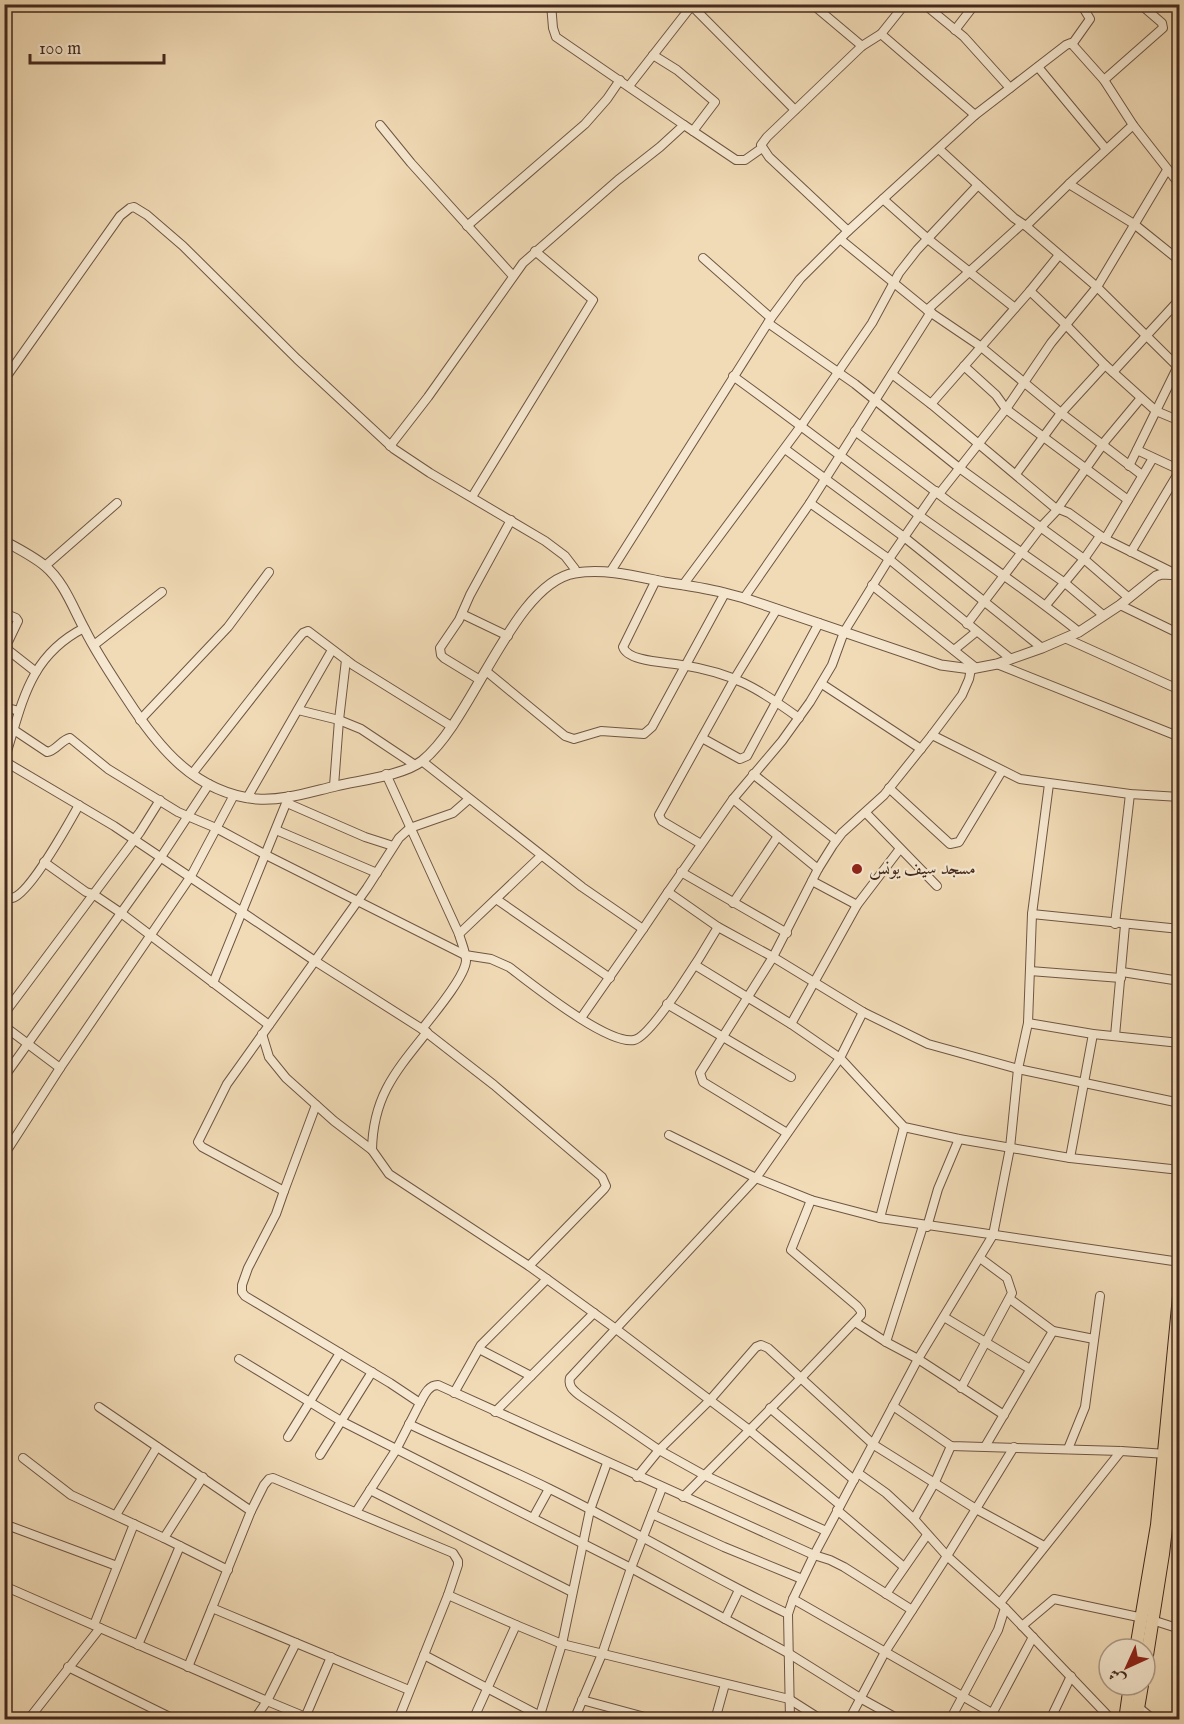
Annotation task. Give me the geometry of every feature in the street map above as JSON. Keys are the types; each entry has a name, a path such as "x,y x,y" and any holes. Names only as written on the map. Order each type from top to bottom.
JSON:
{"main road":[{"path":"1140,1637 1147,1619 1176,1480 1169,1455 1179,1286"},
{"path":"1146,1637 1157,1525 1179,1410"},
{"path":"1125,1719 1129,1697"},
{"path":"1137,1713 1140,1697"}],"street":[{"path":"551,4 554,36 684,125 736,160 744,160 762,148"},
{"path":"812,4 862,46"},
{"path":"762,148 761,145 766,137 862,46 881,34 905,4"},
{"path":"924,4 964,37 1010,88"},
{"path":"955,30 975,4"},
{"path":"611,572 733,376 800,279 840,238 975,115 1066,45 1073,44 1090,19 1081,4"},
{"path":"1104,80 1163,28 1162,23 1140,4"},
{"path":"629,86 692,5 795,110"},
{"path":"881,34 975,115"},
{"path":"1073,44 1104,80 1133,125 1179,184"},
{"path":"653,55 677,70 715,102 693,131"},
{"path":"1038,67 1106,149"},
{"path":"468,226 585,124 620,80"},
{"path":"380,124 411,163 513,276"},
{"path":"390,446 428,397 513,276 535,251 684,125"},
{"path":"744,598 810,503 929,311 969,271 1024,225 1133,125"},
{"path":"762,148 848,231"},
{"path":"939,149 1096,288 1177,365 1129,466"},
{"path":"581,1018 733,799 799,718 822,684 844,632 889,559 920,515 1006,409 1065,324 1096,288 1167,170"},
{"path":"1069,183 1134,224 1179,261"},
{"path":"683,585 801,426 872,323 909,260 978,185"},
{"path":"883,199 928,239 1015,308"},
{"path":"4,380 120,216 134,207 147,215 183,246 297,359 390,446 565,556 575,569 574,573"},
{"path":"840,238 929,311 980,346 1061,413 1142,475"},
{"path":"472,497 593,300 535,251"},
{"path":"931,404 1059,255"},
{"path":"703,258 770,320 958,467 1084,559 1129,598"},
{"path":"1030,291 1141,398 1156,411 1179,421"},
{"path":"1113,372 1179,299"},
{"path":"1016,474 1042,436 1105,365"},
{"path":"964,366 996,395 1006,409 1128,500"},
{"path":"892,374 1058,508 1102,538 1178,575"},
{"path":"733,376 1046,605 1079,632"},
{"path":"967,624 1058,508 1102,445 1141,398"},
{"path":"855,431 1065,583 1103,615"},
{"path":"785,449 904,537 1042,648"},
{"path":"1131,552 1179,470 1137,450"},
{"path":"1046,605 1102,538 1153,458"},
{"path":"45,566 117,503"},
{"path":"810,503 889,559 1011,659"},
{"path":"480,680 444,658 440,652 511,520"},
{"path":"4,541 45,566 65,590 93,645 140,720 161,747 192,774 234,795 288,800 419,763 451,726 535,596 548,585 574,573 611,572 725,593 941,665 974,668 997,664 1066,639 1120,605 1155,576 1162,573 1178,575"},
{"path":"140,720 228,627 269,572"},
{"path":"656,580 623,647 629,655 685,665 735,678 777,702 799,718"},
{"path":"872,585 974,668"},
{"path":"93,645 162,592"},
{"path":"486,670 565,736 574,739 596,732 647,733 725,593"},
{"path":"1120,605 1179,634"},
{"path":"701,844 662,821 659,814 735,678 777,609"},
{"path":"4,612 18,621 7,644 8,650 36,672"},
{"path":"462,614 508,636"},
{"path":"702,738 735,757 744,758 819,623"},
{"path":"84,628 64,639 36,672 26,689 4,761 134,839 315,961 425,1031 494,1085 594,1169 605,1182 604,1189 529,1266"},
{"path":"192,774 301,635 308,632 346,660 451,726"},
{"path":"954,650 976,632"},
{"path":"1066,639 1179,690"},
{"path":"247,798 332,650"},
{"path":"334,786 346,660"},
{"path":"997,664 1179,737"},
{"path":"787,1133 703,1082 700,1078 703,1067 773,957 818,869 837,840 866,813 921,749 962,695 974,668"},
{"path":"822,684 921,749"},
{"path":"4,707 20,711"},
{"path":"298,710 339,720 361,729 419,763 582,887 643,929"},
{"path":"15,730 47,752 66,738 70,738 108,769 183,814 216,828 465,956 491,959 509,967 604,1034 634,1040 646,1033 695,965 718,927"},
{"path":"932,735 1020,780 1130,794 1179,797"},
{"path":"889,788 950,844 956,844 1002,771"},
{"path":"372,1150 373,1124 384,1092 460,977 466,963 459,934 386,774"},
{"path":"753,774 837,840"},
{"path":"4,1077 161,857 209,784"},
{"path":"790,1719 788,1614 793,1599 826,1531 918,1359 993,1235 1010,1148 1018,1070 1028,1023 1032,914 1049,784"},
{"path":"1115,924 1130,794"},
{"path":"4,1155 60,1068 191,876 234,795"},
{"path":"284,1191 202,1147 198,1142 227,1084 377,873 393,846 410,828 453,813 469,799"},
{"path":"733,799 818,869"},
{"path":"4,1014 134,839 160,800"},
{"path":"213,983 288,800"},
{"path":"288,800 365,837 393,846"},
{"path":"4,895 12,898 22,894 79,805"},
{"path":"866,813 899,850 937,886"},
{"path":"276,830 377,873"},
{"path":"733,903 778,836"},
{"path":"791,1024 857,904 899,850"},
{"path":"459,934 541,855"},
{"path":"44,862 152,936 269,1024"},
{"path":"681,872 786,933"},
{"path":"812,881 857,904"},
{"path":"668,892 718,927 773,957 863,1012 928,1044 1018,1070 1179,1102"},
{"path":"496,899 610,978"},
{"path":"1032,914 1179,929"},
{"path":"1114,1036 1125,925"},
{"path":"695,965 791,1024 840,1058 904,1127 1070,1158 1179,1170"},
{"path":"1030,971 1121,975 1179,981"},
{"path":"667,1004 791,1077"},
{"path":"826,1531 704,1474 659,1450 579,1395 571,1387 570,1378 756,1178 840,1058 863,1012"},
{"path":"1028,1023 1093,1034 1179,1043"},
{"path":"4,1026 60,1068"},
{"path":"262,1034 267,1052 274,1065 315,1105 372,1150 389,1174 529,1266 710,1400 839,1508 904,1568"},
{"path":"1070,1158 1093,1034"},
{"path":"315,1105 276,1214 248,1268 242,1292 252,1302 372,1372 420,1403"},
{"path":"880,1218 904,1127"},
{"path":"669,1135 756,1178 811,1200 880,1218 1179,1262"},
{"path":"886,1342 938,1189 959,1139"},
{"path":"683,1497 861,1315 860,1309 791,1250 811,1200"},
{"path":"961,1388 1010,1299 1011,1288 1006,1278 980,1258"},
{"path":"454,1393 478,1349 547,1279"},
{"path":"1068,1449 1085,1407 1100,1296"},
{"path":"1010,1299 1053,1331 1094,1339"},
{"path":"495,1412 594,1313"},
{"path":"944,1317 1030,1369"},
{"path":"855,1322 918,1359 1004,1415"},
{"path":"986,1445 1053,1331"},
{"path":"637,1477 659,1450 710,1400 756,1347 761,1345 768,1348 874,1445 976,1509 1044,1546"},
{"path":"478,1349 531,1376"},
{"path":"288,1437 340,1353"},
{"path":"239,1359 341,1421 631,1568 788,1653 860,1698 900,1719"},
{"path":"320,1455 372,1372"},
{"path":"356,1512 396,1450 420,1403 432,1386 438,1385 637,1477 830,1560 912,1610"},
{"path":"893,1406 951,1446 1014,1446 1169,1455"},
{"path":"99,1407 251,1511"},
{"path":"770,1408 856,1476 885,1493 914,1519 947,1556 1002,1606 1112,1719"},
{"path":"409,1424 549,1489 788,1614"},
{"path":"914,1519 935,1482 951,1446"},
{"path":"849,1719 885,1652 909,1618 1014,1446"},
{"path":"116,1515 157,1447"},
{"path":"950,1719 998,1630 1002,1606 1044,1546 1121,1451"},
{"path":"23,1458 71,1495 228,1570"},
{"path":"540,1716 562,1644 590,1510 607,1463"},
{"path":"164,1538 203,1477"},
{"path":"188,1667 251,1511 264,1485 273,1478 453,1553 458,1561 448,1595 398,1719"},
{"path":"574,1719 602,1654 631,1568 662,1488"},
{"path":"533,1518 549,1489"},
{"path":"370,1490 572,1592"},
{"path":"652,1514 802,1579"},
{"path":"4,1524 117,1566"},
{"path":"28,1719 97,1626 134,1524"},
{"path":"886,1594 927,1535"},
{"path":"138,1645 180,1546"},
{"path":"4,1586 307,1718 331,1657"},
{"path":"725,1619 739,1590"},
{"path":"448,1595 562,1644 789,1699 822,1719"},
{"path":"793,1599 1004,1719"},
{"path":"1022,1626 1054,1599 1147,1619 1179,1629"},
{"path":"212,1608 409,1690"},
{"path":"473,1719 516,1625"},
{"path":"993,1712 1033,1637"},
{"path":"254,1719 267,1701 296,1643"},
{"path":"424,1655 548,1719"},
{"path":"68,1667 176,1719"},
{"path":"1050,1719 1071,1676"},
{"path":"715,1719 725,1684"},
{"path":"582,1700 656,1719"},
{"path":"1137,1713 1155,1719"}],"place":[{"name":"مسجد سيف يونس","path":"857,869"}]}
